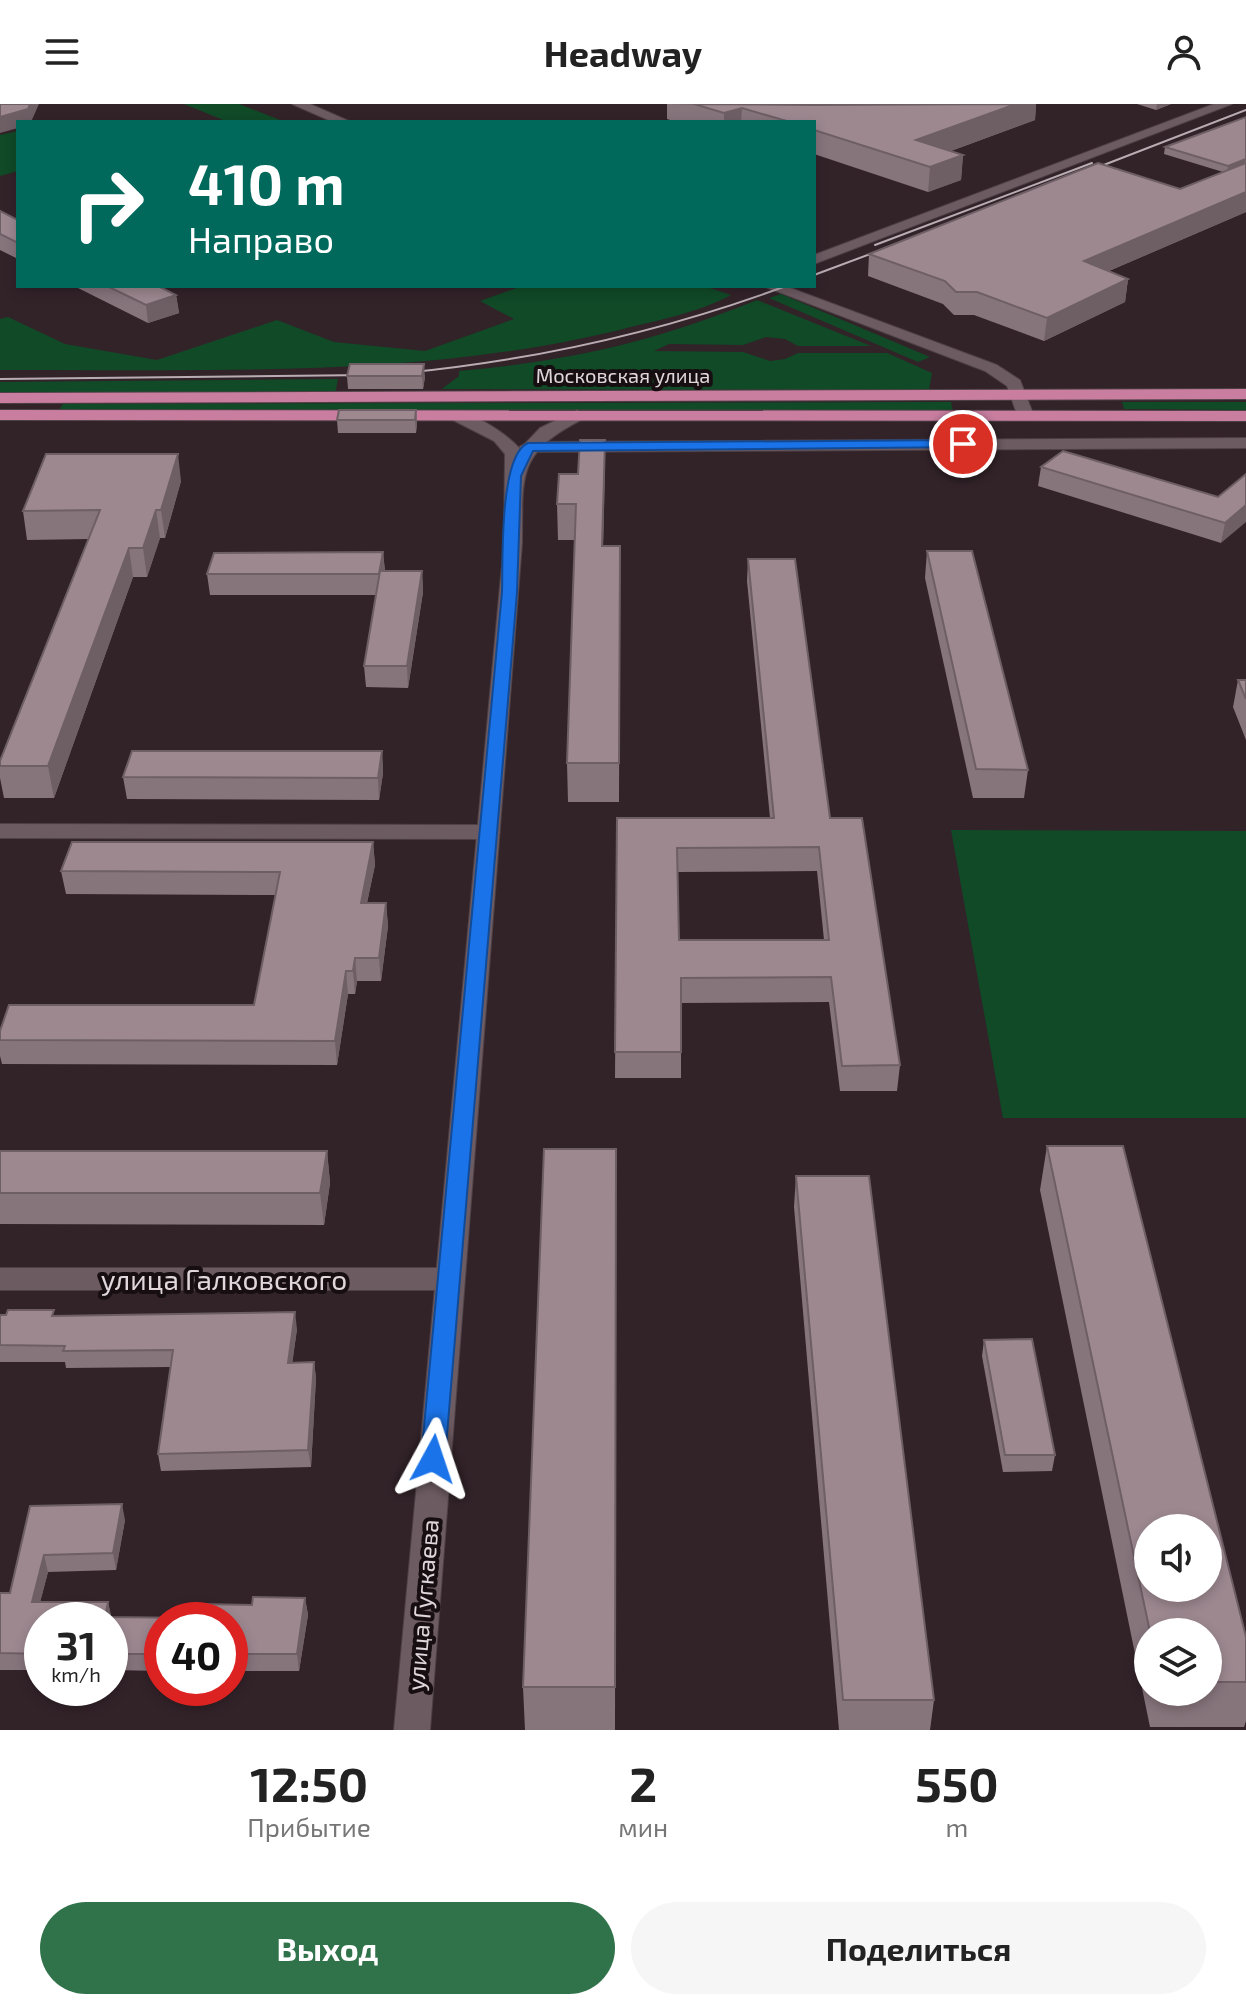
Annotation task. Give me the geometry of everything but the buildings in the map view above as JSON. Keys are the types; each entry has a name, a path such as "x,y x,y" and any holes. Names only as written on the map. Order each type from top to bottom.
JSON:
{"highway":[{"name":"Московская улица","path":"0,398 1246,394"},
{"name":"Московская улица","path":"0,415 1246,416"}],"street":[{"path":"298,104 340,120"},
{"path":"816,259 1226,104"},
{"path":"776,288 991,368 1014,384 1025,416"},
{"name":"улица Гугкаева","path":"514,476 528,447 544,432 577,415"},
{"name":"улица Гугкаева","path":"412,1730 447,1279 513,543 514,453 500,437 454,416"},
{"path":"528,447 1246,443"},
{"path":"0,831 489,832"},
{"name":"улица Галковского","path":"0,1279 447,1279"}],"green space":[{"path":"184,104 239,104 280,120 223,120"},
{"path":"16,131 16,172 0,176 0,135"},
{"path":"516,288 710,288 731,295 689,312 615,331 463,357 309,368 0,370 0,319 8,317 65,344 157,360 277,320 334,342 425,351 514,319 480,301"},
{"path":"781,294 930,357 918,362 769,298"},
{"path":"757,300 871,346 798,346 785,339 766,337 743,345 669,344 654,351 743,352 770,361 798,353 887,353 932,373 929,390 442,389 459,376 459,371 538,362 611,348 683,327"},
{"path":"338,379 335,394 0,394 0,382"},
{"path":"951,402 953,412 58,411 63,404"},
{"path":"1122,402 1246,402 1246,410 1124,409"},
{"path":"951,830 1246,831 1246,1118 1003,1118"}],"tram line":[{"path":"1083,173 1246,110"},
{"path":"875,245 1092,163"},
{"path":"816,274 889,247"},
{"path":"404,373 502,360 598,342 693,317 780,288"},
{"path":"0,379 368,375"}],"route":[{"path":"433,1459 509,592 514,476 528,447 963,444"}]}
